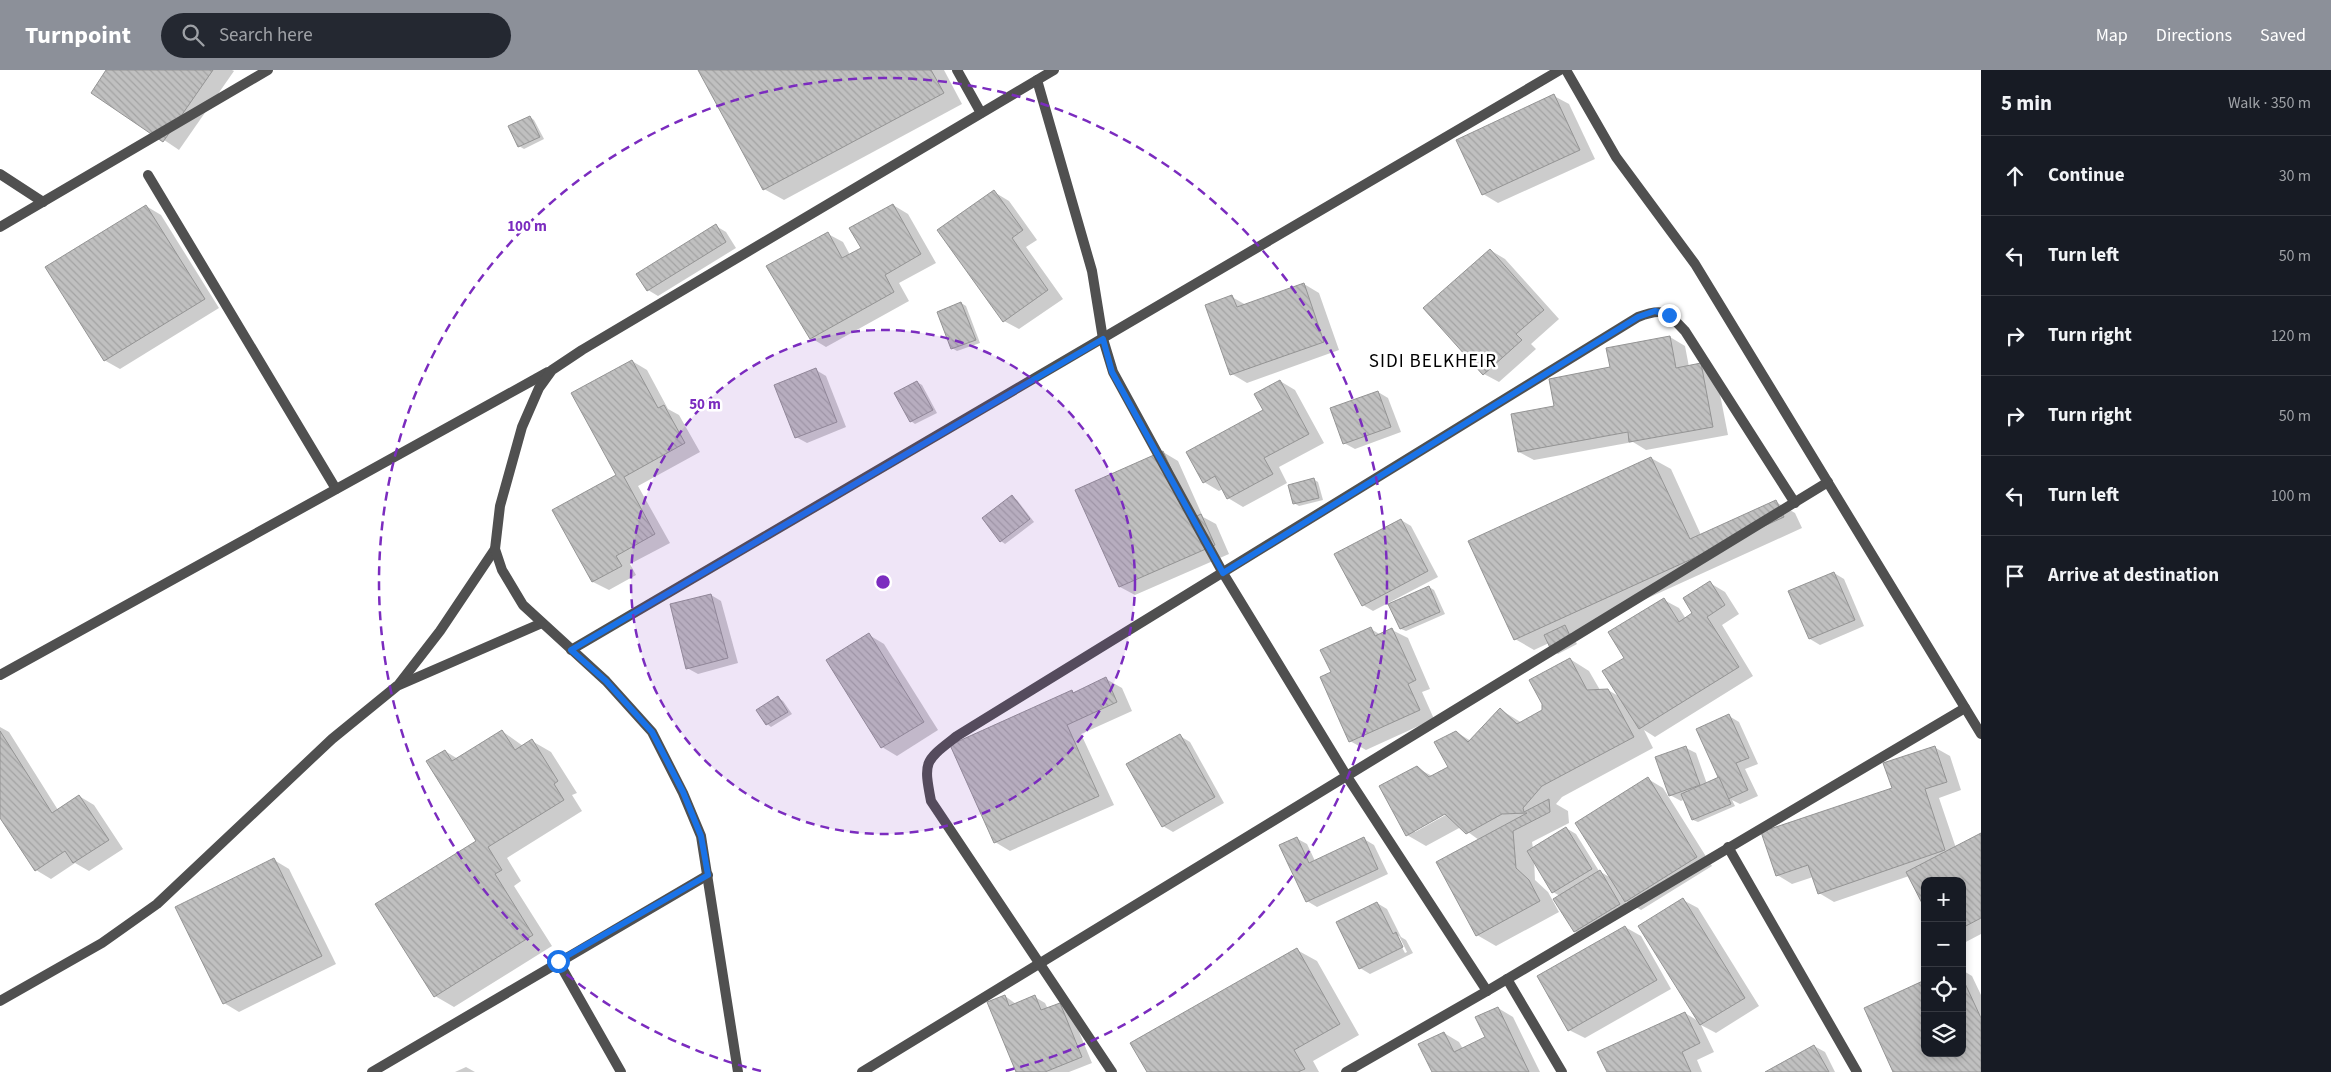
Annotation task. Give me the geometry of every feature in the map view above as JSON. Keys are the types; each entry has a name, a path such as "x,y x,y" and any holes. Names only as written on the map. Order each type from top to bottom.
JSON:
{"street":[{"path":"0,227 268,70"},
{"path":"956,70 981,113"},
{"path":"0,675 552,370 582,350 1054,70"},
{"path":"571,650 1560,70"},
{"path":"1566,70 1616,157 1695,264 1981,734"},
{"path":"1038,80 1092,271 1103,339 1112,372 1223,573 1346,775 1487,991"},
{"path":"0,174 43,202"},
{"path":"148,175 336,489"},
{"path":"1112,1072 931,801 926,774 932,756 957,736 1638,317 1655,311 1669,315 1685,331 1795,503"},
{"path":"552,370 539,388 522,427 500,506 495,549 502,570 523,605 606,681 652,732 683,792 701,836 738,1072"},
{"path":"862,1072 1828,482"},
{"path":"0,1001 102,943 157,904 332,740 397,686 440,631 495,549"},
{"path":"397,686 542,623"},
{"path":"1346,1072 1487,991 1965,708"},
{"path":"1728,847 1857,1072"},
{"path":"372,1072 558,961 708,875"},
{"path":"558,961 621,1072"},
{"path":"1507,979 1562,1072"}],"building":[{"path":"106,70 213,70 163,142 91,93"},
{"path":"698,70 931,70 944,93 763,190"},
{"path":"1554,94 1580,150 1482,195 1456,140"},
{"path":"530,116 540,137 518,147 508,126"},
{"path":"994,190 1023,230 1012,238 1048,290 1003,322 937,230"},
{"path":"893,204 921,254 885,275 894,292 810,339 766,266 828,232 842,258 861,248 849,228"},
{"path":"146,205 205,299 104,361 45,267"},
{"path":"716,224 726,242 647,291 636,274"},
{"path":"1490,249 1544,310 1516,334 1522,340 1483,375 1423,308"},
{"path":"1304,283 1324,342 1230,375 1205,305 1232,295 1237,307"},
{"path":"961,302 976,340 951,349 937,312"},
{"path":"1670,336 1676,368 1701,363 1713,427 1629,442 1628,432 1518,452 1511,414 1554,406 1549,379 1610,367 1606,348"},
{"path":"632,360 658,408 664,405 685,443 624,477 655,534 616,556 622,566 592,582 552,510 616,475 571,393"},
{"path":"816,368 837,422 795,438 774,385"},
{"path":"1280,380 1309,434 1264,458 1273,474 1227,499 1215,476 1203,483 1186,452 1263,410 1254,394"},
{"path":"917,381 933,410 910,422 894,393"},
{"path":"1378,391 1391,427 1343,444 1330,408"},
{"path":"1163,451 1193,518 1201,514 1215,545 1119,587 1075,490"},
{"path":"1651,457 1690,539 1776,500 1784,517 1514,640 1468,541"},
{"path":"1314,478 1319,498 1293,504 1288,485"},
{"path":"1012,495 1030,519 1000,542 982,518"},
{"path":"1401,519 1428,571 1362,606 1334,554"},
{"path":"1834,572 1855,620 1809,639 1788,591"},
{"path":"1710,581 1725,605 1707,617 1739,667 1639,729 1602,671 1624,658 1608,632 1664,598 1679,622 1692,613 1683,598"},
{"path":"1429,586 1440,612 1400,629 1388,604"},
{"path":"711,594 728,658 686,669 670,604"},
{"path":"1565,625 1573,642 1552,652 1544,635"},
{"path":"1371,627 1375,636 1392,628 1416,680 1408,684 1420,710 1349,742 1320,677 1331,672 1320,650"},
{"path":"869,633 924,722 881,748 826,660"},
{"path":"1570,658 1587,690 1608,689 1634,737 1542,786 1523,808 1524,812 1549,799 1550,812 1513,831 1516,868 1529,880 1540,901 1476,936 1436,862 1527,813 1502,814 1466,834 1445,814 1406,836 1379,786 1417,766 1429,777 1448,767 1434,742 1456,731 1468,742 1500,708 1517,724 1542,710 1542,704 1529,680"},
{"path":"1106,677 1117,702 1067,725 1099,796 994,843 950,745 1072,690 1073,693"},
{"path":"778,696 788,712 766,725 756,710"},
{"path":"1729,714 1749,758 1736,763 1748,790 1728,799 1696,729"},
{"path":"502,730 515,750 532,739 558,781 554,784 564,800 488,847 502,870 495,874 533,935 434,997 375,904 476,841 426,761 445,750 452,761"},
{"path":"0,731 52,813 79,795 109,840 73,863 65,851 35,871 0,818"},
{"path":"1180,734 1215,797 1162,827 1126,764"},
{"path":"1686,746 1700,785 1669,796 1655,757"},
{"path":"1935,746 1947,782 1925,789 1945,850 1818,894 1808,865 1776,876 1761,832 1892,788 1883,763"},
{"path":"1648,777 1697,857 1625,902 1575,823"},
{"path":"1719,777 1731,804 1692,820 1681,794"},
{"path":"1566,827 1592,869 1552,893 1527,851"},
{"path":"1981,833 1981,918 1966,926 1966,877 1921,877 1921,901 1906,872"},
{"path":"1297,837 1309,863 1364,837 1378,869 1306,902 1279,845"},
{"path":"274,858 322,956 223,1004 175,907"},
{"path":"1600,870 1620,904 1574,932 1553,899"},
{"path":"1683,898 1745,998 1700,1025 1638,926"},
{"path":"1377,902 1393,934 1396,932 1403,947 1359,969 1336,922"},
{"path":"1625,926 1657,980 1568,1031 1537,976"},
{"path":"1297,948 1340,1024 1294,1050 1305,1069 1298,1072 1147,1072 1130,1043"},
{"path":"1921,982 1921,1057 1966,1057 1966,986 1981,1018 1981,1072 1893,1072 1864,1008"},
{"path":"1005,995 1009,1006 1035,995 1041,1010 1060,1003 1082,1057 1045,1072 1016,1072 987,1002"},
{"path":"1498,1007 1529,1072 1432,1072 1418,1044 1444,1032 1454,1052 1485,1037 1475,1017"},
{"path":"1685,1012 1700,1043 1682,1052 1691,1072 1607,1072 1597,1052"},
{"path":"1814,1045 1829,1072 1765,1072"}],"district":[{"name":"SIDI BELKHEIR","path":"1433,360"}],"route":[{"path":"558,961 708,875 701,836 683,792 652,732 606,681 571,650 1103,339 1112,372 1223,573 1638,317 1655,311 1669,315"}]}
